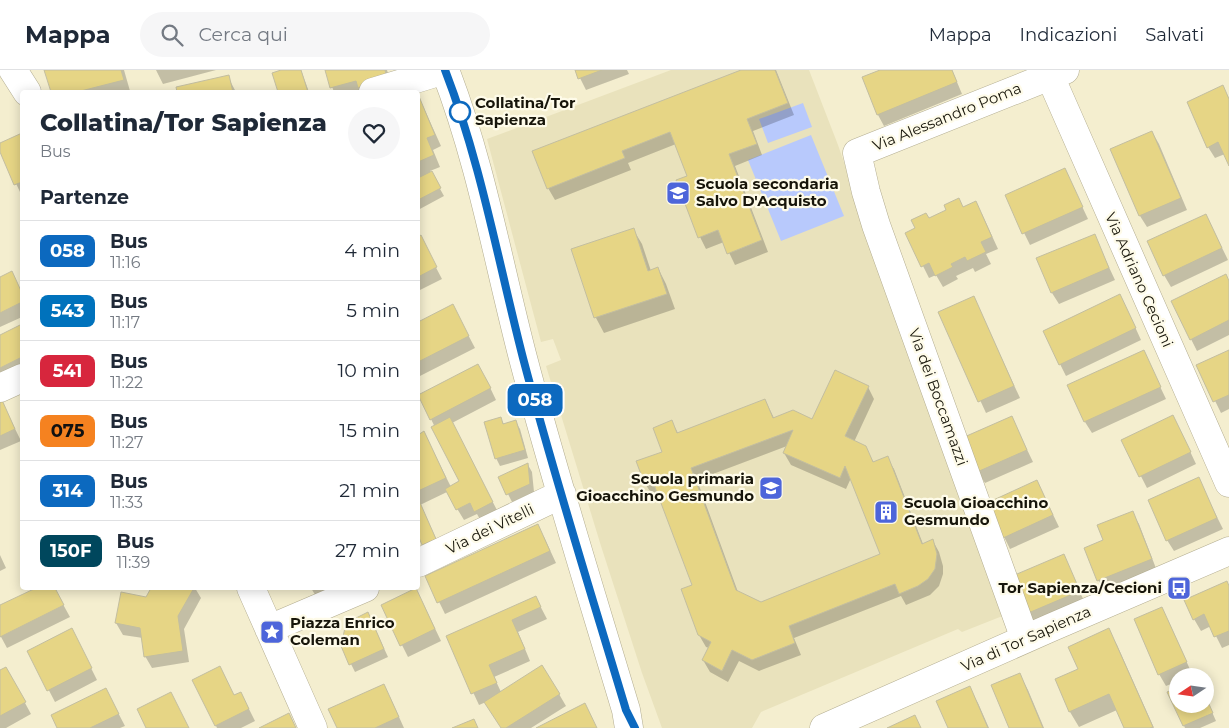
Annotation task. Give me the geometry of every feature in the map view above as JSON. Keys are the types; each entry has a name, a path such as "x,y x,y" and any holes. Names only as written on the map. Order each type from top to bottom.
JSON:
{"street":[{"path":"13,70 26,90"},
{"path":"380,90 445,70 458,104 475,160 523,357 630,722"},
{"name":"Via Alessandro Poma","path":"858,153 1057,73"},
{"name":"Via Adriano Cecioni","path":"1057,73 1229,483"},
{"name":"Via dei Boccamazzi","path":"858,153 866,192 876,225 1025,639"},
{"path":"0,388 20,379"},
{"name":"Via dei Vitelli","path":"420,562 562,494"},
{"name":"Via di Tor Sapienza","path":"824,728 1229,551"},
{"path":"269,629 360,590"},
{"path":"253,592 313,728"}],"shaded area":[{"name":"Scuola primaria Gioacchino Gesmundo","path":"671,70 809,70 838,145 937,431 1005,615 962,632 958,629 761,712 752,728 662,728 601,546 546,366 561,360 553,339 541,342 487,139"},
{"path":"803,103 812,127 768,143 759,119"},
{"path":"811,135 844,216 781,241 748,160"}],"building":[{"path":"44,70 121,70 124,80 85,90 50,90"},
{"path":"281,70 301,70 307,90 277,90 272,73"},
{"path":"325,70 385,70 387,79 358,88 356,81 330,88"},
{"path":"575,70 602,70 578,79"},
{"path":"741,70 775,70 788,103 747,119 757,144 729,154 762,240 727,254 718,230 698,238 676,180 687,176 670,132 622,151 625,158 547,189 532,151"},
{"path":"880,70 952,70 957,82 877,115 862,77"},
{"path":"229,75 233,90 177,90 176,87"},
{"path":"1223,85 1229,99 1229,166 1218,142 1207,148 1187,102"},
{"path":"420,99 435,135 427,138 434,155 420,161"},
{"path":"1152,131 1181,198 1139,216 1110,149"},
{"path":"20,134 20,183 14,185 0,152 0,143"},
{"path":"1065,168 1083,207 1022,234 1005,195"},
{"path":"432,171 441,188 420,199 420,177"},
{"path":"959,198 963,207 976,201 992,237 981,242 986,252 967,261 965,257 951,264 953,267 935,276 929,263 921,267 905,233 915,228 911,220 926,213 929,218 946,210 944,205"},
{"path":"1206,214 1222,248 1163,276 1147,241"},
{"path":"634,228 648,271 658,267 667,294 594,318 571,249"},
{"path":"1095,234 1109,268 1051,293 1036,258"},
{"path":"420,236 437,267 420,276"},
{"path":"12,271 20,289 20,303 0,313 0,277"},
{"path":"1226,274 1229,281 1229,320 1190,340 1171,301"},
{"path":"1120,294 1136,328 1059,365 1043,331"},
{"path":"974,296 1014,386 978,402 938,312"},
{"path":"453,304 469,336 420,361 420,321"},
{"path":"20,325 20,358 0,368 0,335"},
{"path":"1144,350 1161,387 1084,422 1067,385"},
{"path":"1229,350 1229,395 1213,402 1196,365"},
{"path":"478,364 491,388 430,420 420,399 420,394"},
{"name":"Scuola Gioacchino Gesmundo","path":"835,370 869,386 845,436 866,446 873,462 888,456 922,544 933,539 937,554 935,569 928,579 918,586 899,594 895,584 789,626 795,643 752,660 732,650 722,671 702,660 711,642 698,635 681,589 692,585 653,482 645,485 636,461 662,452 653,428 672,420 677,433 765,399 773,418 793,410 812,419","holes":["793,430 783,453 840,478 845,466 880,554 761,602 736,590 691,468"]},
{"path":"2,400 15,429 0,436 0,401"},
{"path":"1173,415 1191,452 1139,477 1121,440"},
{"path":"1012,416 1027,450 977,472 962,438"},
{"path":"450,417 493,502 474,512 470,503 456,510 445,489 459,481 431,427"},
{"path":"501,417 503,424 516,420 525,450 495,459 484,422"},
{"path":"424,431 446,478 420,490 420,434"},
{"path":"528,463 530,484 506,495 498,477"},
{"path":"1199,477 1217,518 1166,541 1148,500"},
{"path":"1037,480 1053,515 1003,538 987,503"},
{"path":"420,503 436,539 422,545 420,540"},
{"path":"1133,511 1152,559 1097,581 1084,548 1103,540 1097,525"},
{"path":"538,524 550,551 437,603 425,576"},
{"path":"1064,554 1080,591 1026,614 1010,577"},
{"path":"1227,581 1229,586 1229,631 1214,637 1204,614 1193,620 1184,600"},
{"path":"32,590 56,590 64,605 0,637 0,605"},
{"path":"150,590 193,590 178,616 183,651 144,657 140,628 115,623 121,592 146,597"},
{"path":"412,590 417,590 435,629 400,646 381,605"},
{"path":"536,596 541,607 512,620 525,649 489,665 497,683 471,694 446,636"},
{"path":"1162,607 1187,662 1169,668 1169,670 1158,675 1134,619"},
{"path":"368,612 384,649 349,665 341,646 346,623"},
{"path":"72,628 92,668 47,691 27,651"},
{"path":"1109,628 1153,727 1124,728 1109,694 1069,712 1055,679 1078,669 1068,647"},
{"path":"542,665 560,694 506,728 501,728 484,702"},
{"path":"220,666 234,695 241,692 249,709 215,726 192,680"},
{"path":"6,667 26,702 0,716 0,670"},
{"path":"1020,673 1043,728 1009,728 991,685"},
{"path":"384,684 399,717 375,728 337,728 328,709"},
{"path":"970,686 988,728 948,728 936,701"},
{"path":"106,688 119,714 90,728 57,728 51,715"},
{"path":"171,692 189,728 146,728 137,709"},
{"path":"585,703 597,728 536,728"},
{"path":"289,713 296,728 259,728"},
{"path":"1177,713 1213,713 1183,726"},
{"path":"915,715 921,728 887,728"},
{"path":"474,719 478,728 452,728"}],"bus line":[{"name":"058","path":"445,70 458,104 475,160 523,357 562,494 626,710 635,728"}],"place":[{"name":"Collatina/Tor Sapienza","path":"460,112"},
{"name":"Scuola secondaria Salvo D'Acquisto","path":"678,193"},
{"name":"Scuola primaria Gioacchino Gesmundo","path":"771,488"},
{"name":"Scuola Gioacchino Gesmundo","path":"886,512"},
{"name":"Tor Sapienza/Cecioni","path":"1179,588"},
{"name":"Piazza Enrico Coleman","path":"272,632"}]}
